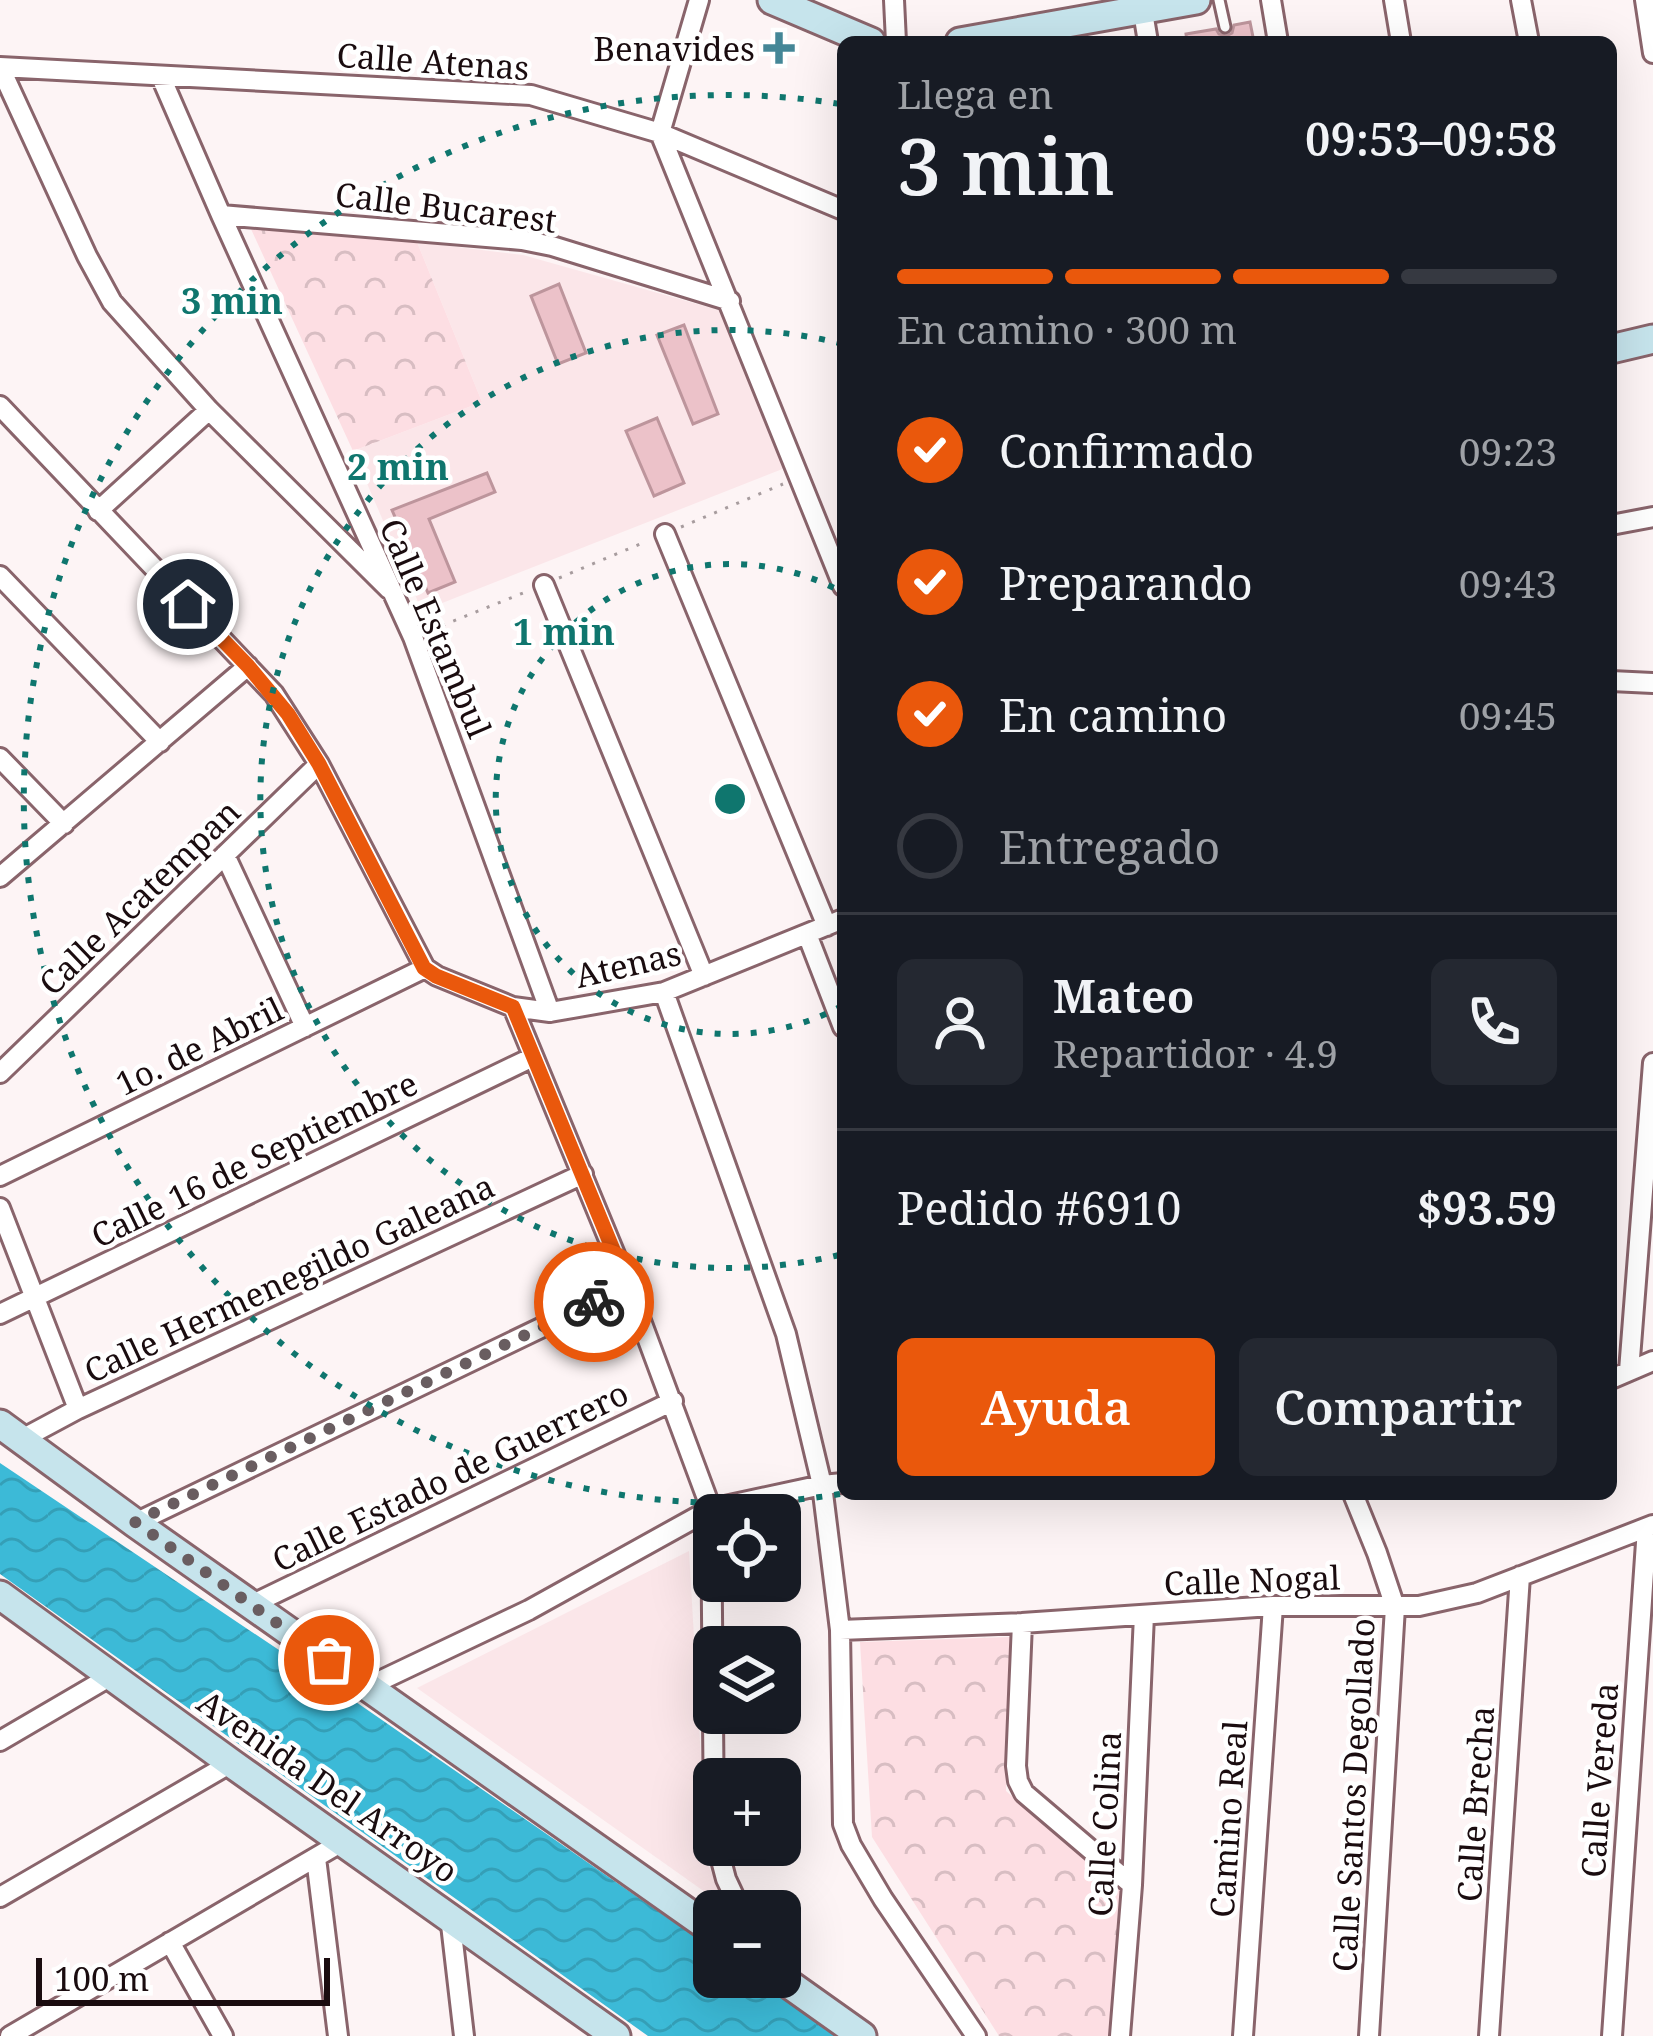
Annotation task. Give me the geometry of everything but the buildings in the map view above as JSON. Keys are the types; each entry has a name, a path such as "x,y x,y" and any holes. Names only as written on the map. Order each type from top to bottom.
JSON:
{"street":[{"path":"699,0 660,134 837,570"},
{"path":"773,0 857,36"},
{"path":"894,0 896,36"},
{"path":"990,36 1142,5 1196,0"},
{"path":"1271,0 1277,36"},
{"path":"1394,0 1400,36"},
{"path":"1521,0 1527,36"},
{"path":"1645,0 1653,53"},
{"path":"1142,5 1147,36"},
{"path":"0,68 112,302 209,410 389,589"},
{"name":"Calle Atenas","path":"0,68 530,95 660,134 837,208"},
{"name":"Calle Estambul","path":"161,77 413,637 550,1012"},
{"name":"Calle Bucarest","path":"220,215 522,240 730,301"},
{"path":"1617,348 1653,339"},
{"path":"0,406 281,704 319,764 424,968"},
{"path":"98,511 209,410"},
{"path":"1617,524 1653,517"},
{"path":"665,534 835,923"},
{"path":"0,576 160,742"},
{"path":"544,585 704,976"},
{"path":"0,877 248,666"},
{"path":"1617,681 1653,683"},
{"path":"0,758 64,824"},
{"name":"Calle Acatempan","path":"0,1073 319,764"},
{"path":"225,855 305,1027"},
{"name":"Atenas","path":"424,968 513,1007 550,1012 664,992 835,923"},
{"path":"807,934 837,1012"},
{"name":"1o. de Abril","path":"0,1176 424,968"},
{"path":"664,992 786,1334 821,1485 840,1630 841,1806 846,1834 883,1899 976,2036"},
{"path":"513,1007 584,1174 706,1494"},
{"name":"Calle 16 de Septiembre","path":"0,1314 533,1057"},
{"path":"1653,1063 1620,1375 1653,1361"},
{"name":"Calle Hermenegildo Galeana","path":"11,1431 78,1409 584,1174"},
{"path":"0,1208 78,1409"},
{"path":"135,1522 628,1286"},
{"name":"Calle Estado de Guerrero","path":"253,1604 673,1401"},
{"path":"11,1431 693,1916"},
{"path":"780,1494 837,1484"},
{"name":"Calle Santos Degollado","path":"1354,1500 1395,1607 1369,2036"},
{"path":"367,1687 529,1610 693,1519"},
{"name":"Calle Nogal","path":"840,1630 1274,1606 1395,1607 1477,1593 1650,1526"},
{"name":"Calle Vereda","path":"1612,2036 1650,1526"},
{"name":"Calle Brecha","path":"1490,2036 1520,1576"},
{"name":"Avenida Del Arroyo","path":"0,1595 450,1916 586,2025 616,2036"},
{"path":"712,1602 713,1758"},
{"name":"Camino Real","path":"1243,2036 1274,1606"},
{"name":"Calle Colina","path":"1120,2036 1144,1615"},
{"path":"1022,1623 1016,1766 1021,1788 1132,1886"},
{"path":"0,1741 111,1676"},
{"path":"0,1897 231,1763"},
{"path":"10,2036 342,1842"},
{"path":"316,1858 338,2036"},
{"path":"450,1916 464,2036"},
{"path":"170,1942 223,2036"},
{"path":"801,1993 862,2036"}],"lane":[{"path":"1219,0 1225,27"}],"path":[{"path":"413,637 801,476"}],"shaded area":[{"path":"417,242 523,255 722,311 785,468 422,611 353,451 482,402"},
{"path":"689,1551 693,1734 700,1734 701,1758 693,1758 693,1866 708,1866 720,1890 702,1890 417,1688"}],"green space":[{"path":"251,229 417,242 482,402 353,451"},
{"path":"1010,1637 1006,1791 1127,1896 1113,2036 999,2036 872,1837 860,1642"}],"water":[{"path":"0,1463 693,1935 693,1998 783,1998 836,2036 648,2036 0,1574"}],"way so far":[{"path":"329,1660 135,1522 594,1302"}],"place":[{"name":"Benavides","path":"779,48"}],"route":[{"path":"188,604 288,714 319,764 424,968 513,1007 628,1286 594,1302"}]}
